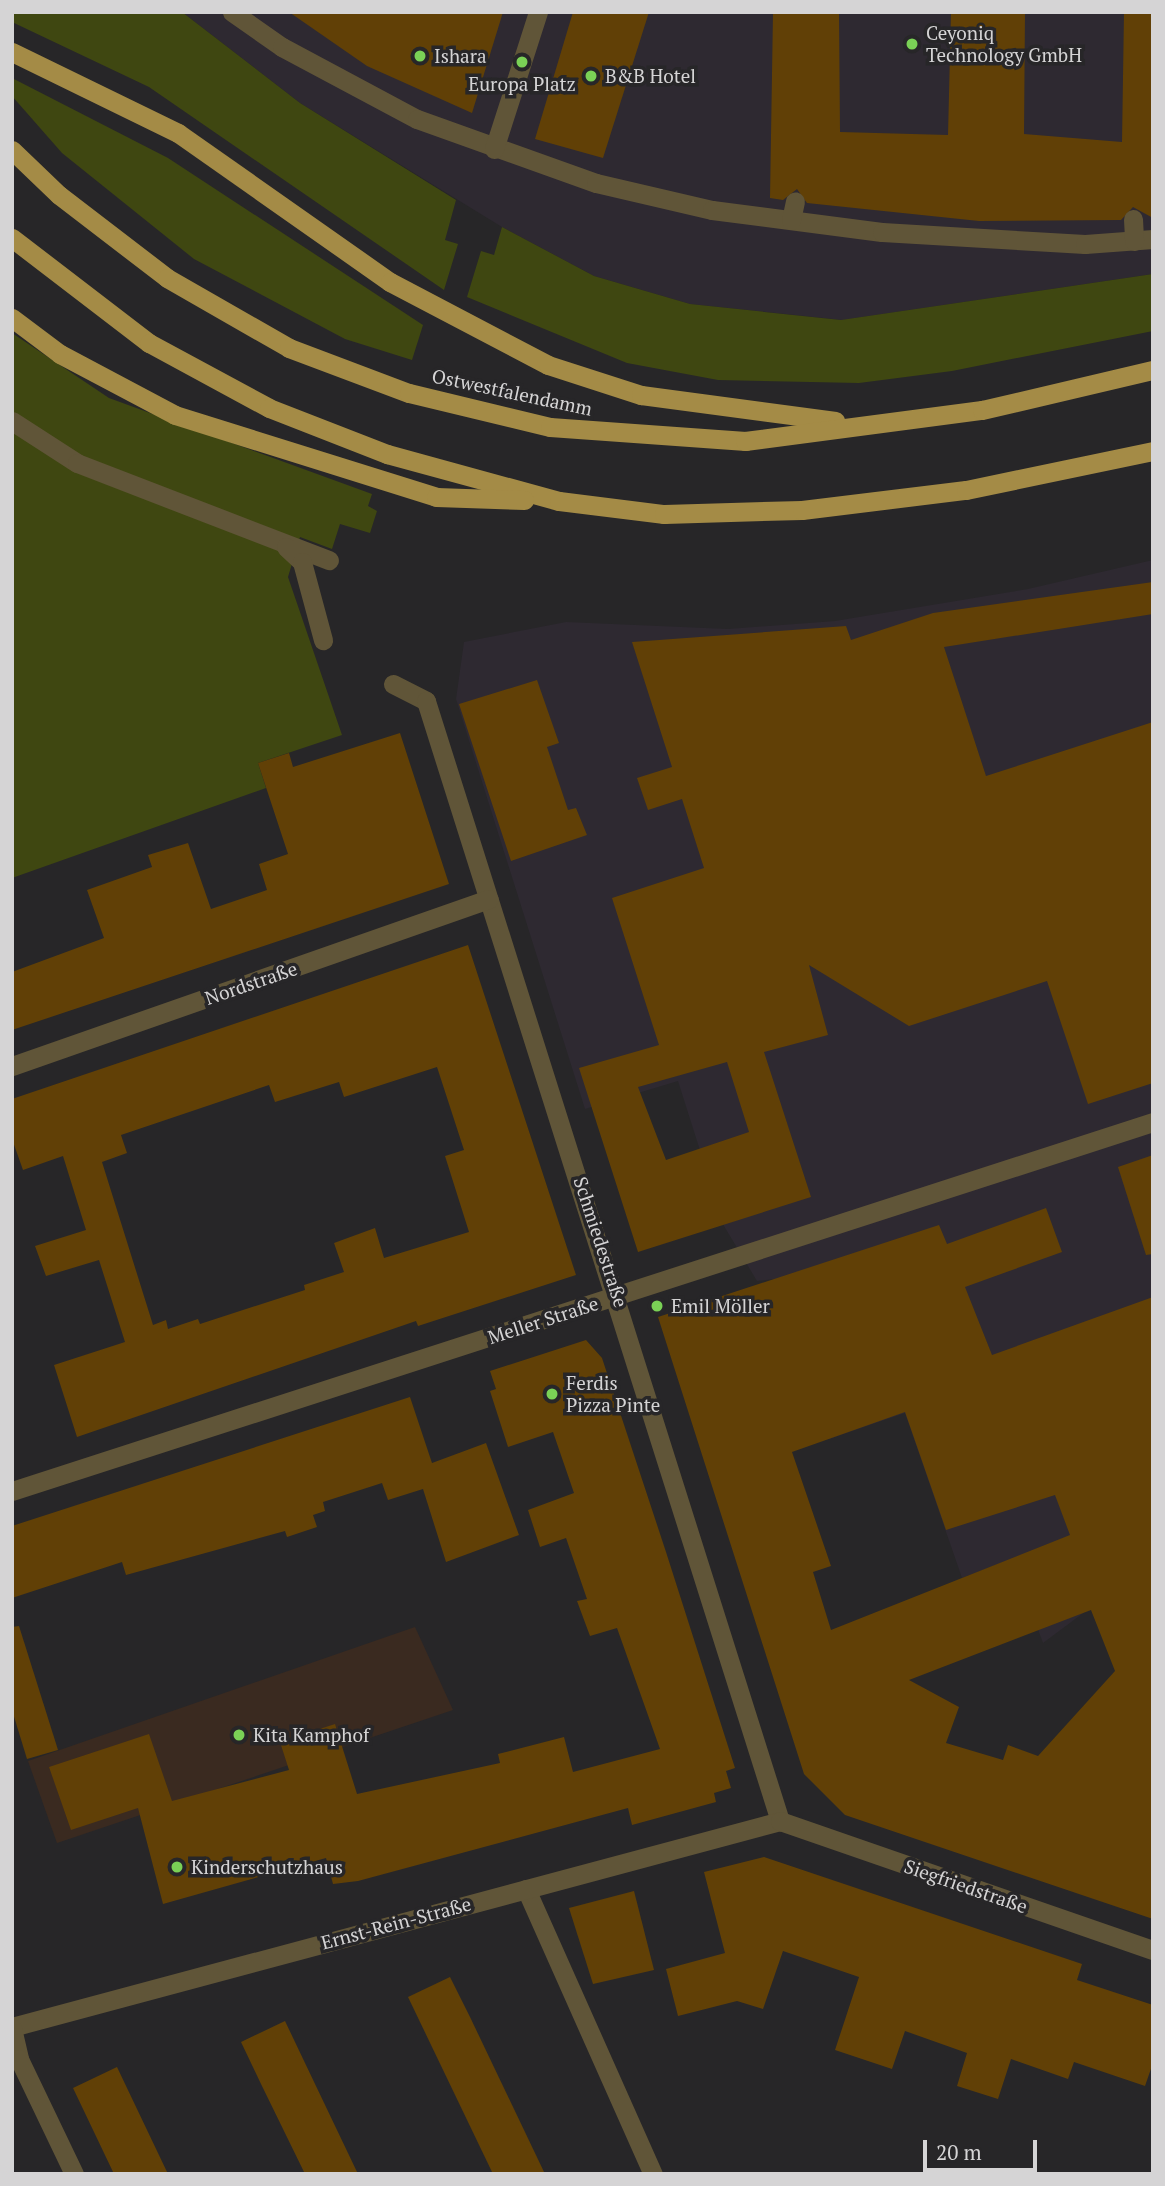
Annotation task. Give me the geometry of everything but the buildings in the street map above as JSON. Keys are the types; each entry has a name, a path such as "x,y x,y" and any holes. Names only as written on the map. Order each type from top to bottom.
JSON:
{"highway":[{"path":"12,52 178,133 390,282 548,366 641,395 861,424"},
{"name":"Ostwestfalendamm","path":"12,150 59,195 167,278 289,348 409,393 550,428 622,436 745,440 982,410 1153,370"},
{"path":"12,237 149,343 269,408 387,454 559,501"},
{"path":"12,318 119,388 306,460 436,497 559,501 664,514 802,510 966,490 1153,451"}],"street":[{"path":"232,12 344,82 494,149 596,183 979,241 1143,240 1133,219"},
{"path":"494,149 538,12"},
{"path":"12,421 77,463 285,546 329,560"},
{"path":"285,546 302,562 323,640"},
{"name":"Schmiedestraße","path":"393,684 426,701 618,1296 780,1821"},
{"name":"Nordstraße","path":"12,1066 489,899"},
{"name":"Meller Straße","path":"12,1491 1153,1122"},
{"name":"Ernst-Rein-Straße","path":"12,2028 780,1821"},
{"name":"Siegfriedstraße","path":"780,1821 1153,1950"},
{"path":"527,1889 653,2174"},
{"path":"12,2028 19,2059 74,2174"}],"shaded area":[{"path":"182,12 1153,12 1153,274 842,320 690,304 594,276 502,227 300,103"},
{"path":"1153,560 1153,1756 1090,1608 1043,1643 1012,1559 962,1578 905,1413 829,1439 774,1279 757,1281 724,1226 678,1081 585,1109 456,699 464,642 566,622 728,629 835,621 1028,589"},
{"name":"Kita Kamphof","path":"415,1627 453,1710 57,1843 28,1761"}],"green space":[{"path":"12,12 182,12 300,103 456,200 445,240 458,244 444,290 149,87 12,22"},
{"path":"12,78 168,158 423,325 412,360 345,339 194,259 62,153 12,96"},
{"path":"502,227 594,276 690,304 841,320 1153,274 1153,331 952,371 859,383 718,380 627,363 467,297 481,251 494,255"},
{"path":"12,333 109,398 372,494 368,506 377,511 370,533 340,524 332,549 300,537 288,577 342,735 258,763 266,788 12,878"}],"place":[{"name":"Ceyoniq Technology GmbH","path":"912,44"},
{"name":"Ishara","path":"420,56"},
{"name":"Europa Platz","path":"522,62"},
{"name":"B&B Hotel","path":"591,76"},
{"name":"Emil Möller","path":"657,1306"},
{"name":"Ferdis Pizza Pinte","path":"552,1394"},
{"name":"Kita Kamphof","path":"239,1735"},
{"name":"Kinderschutzhaus","path":"177,1867"}]}
